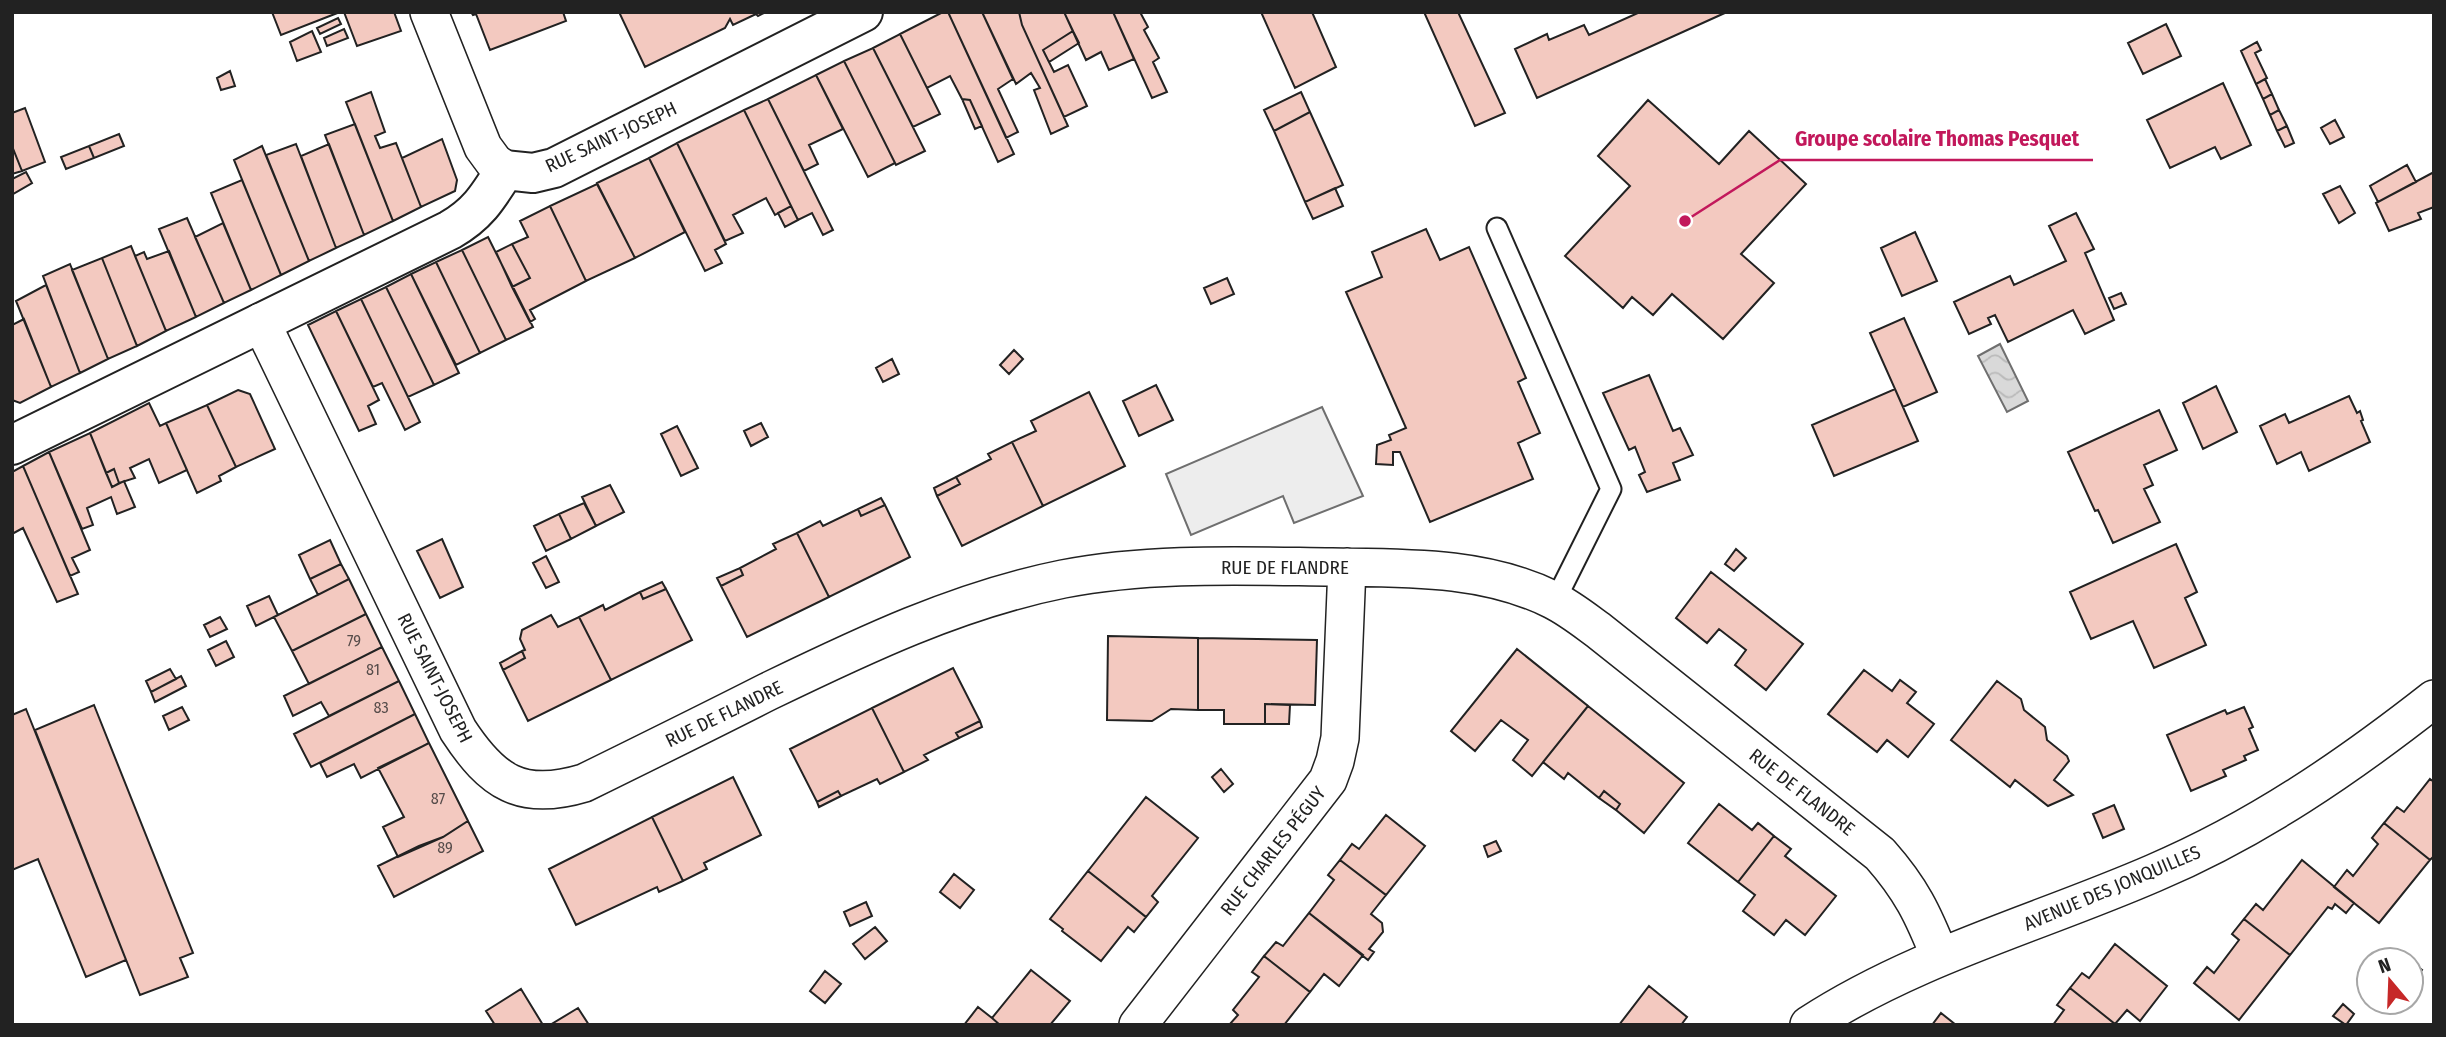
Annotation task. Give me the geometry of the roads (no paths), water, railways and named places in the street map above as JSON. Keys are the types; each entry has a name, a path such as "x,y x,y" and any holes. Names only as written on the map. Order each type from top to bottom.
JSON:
{"street":[{"path":"12,445 467,220 481,207 505,170 494,162 483,147 429,12"},
{"name":"RUE SAINT-JOSEPH","path":"505,170 533,173 554,168 863,12"},
{"name":"RUE SAINT-JOSEPH","path":"261,322 458,730 486,768 503,780 522,788"},
{"name":"RUE DE FLANDRE","path":"522,788 545,791 584,783 877,639 947,612 1030,587 1075,577 1135,570 1218,566 1347,567 1480,575 1530,590 1555,601 1598,630 1880,854 1904,881 1928,926 1940,957"},
{"name":"RUE CHARLES PÉGUY","path":"1138,1025 1328,780 1340,738 1347,567"},
{"name":"AVENUE DES JONQUILLES","path":"1809,1025 1883,981 2155,873 2209,847 2322,783 2434,699"}],"lane":[{"path":"1497,228 1611,489 1555,601"}],"water":[{"path":"2000,344 2028,401 2007,412 1978,356"}],"place":[{"name":"Groupe scolaire Thomas Pesquet","path":"1685,221"}]}
